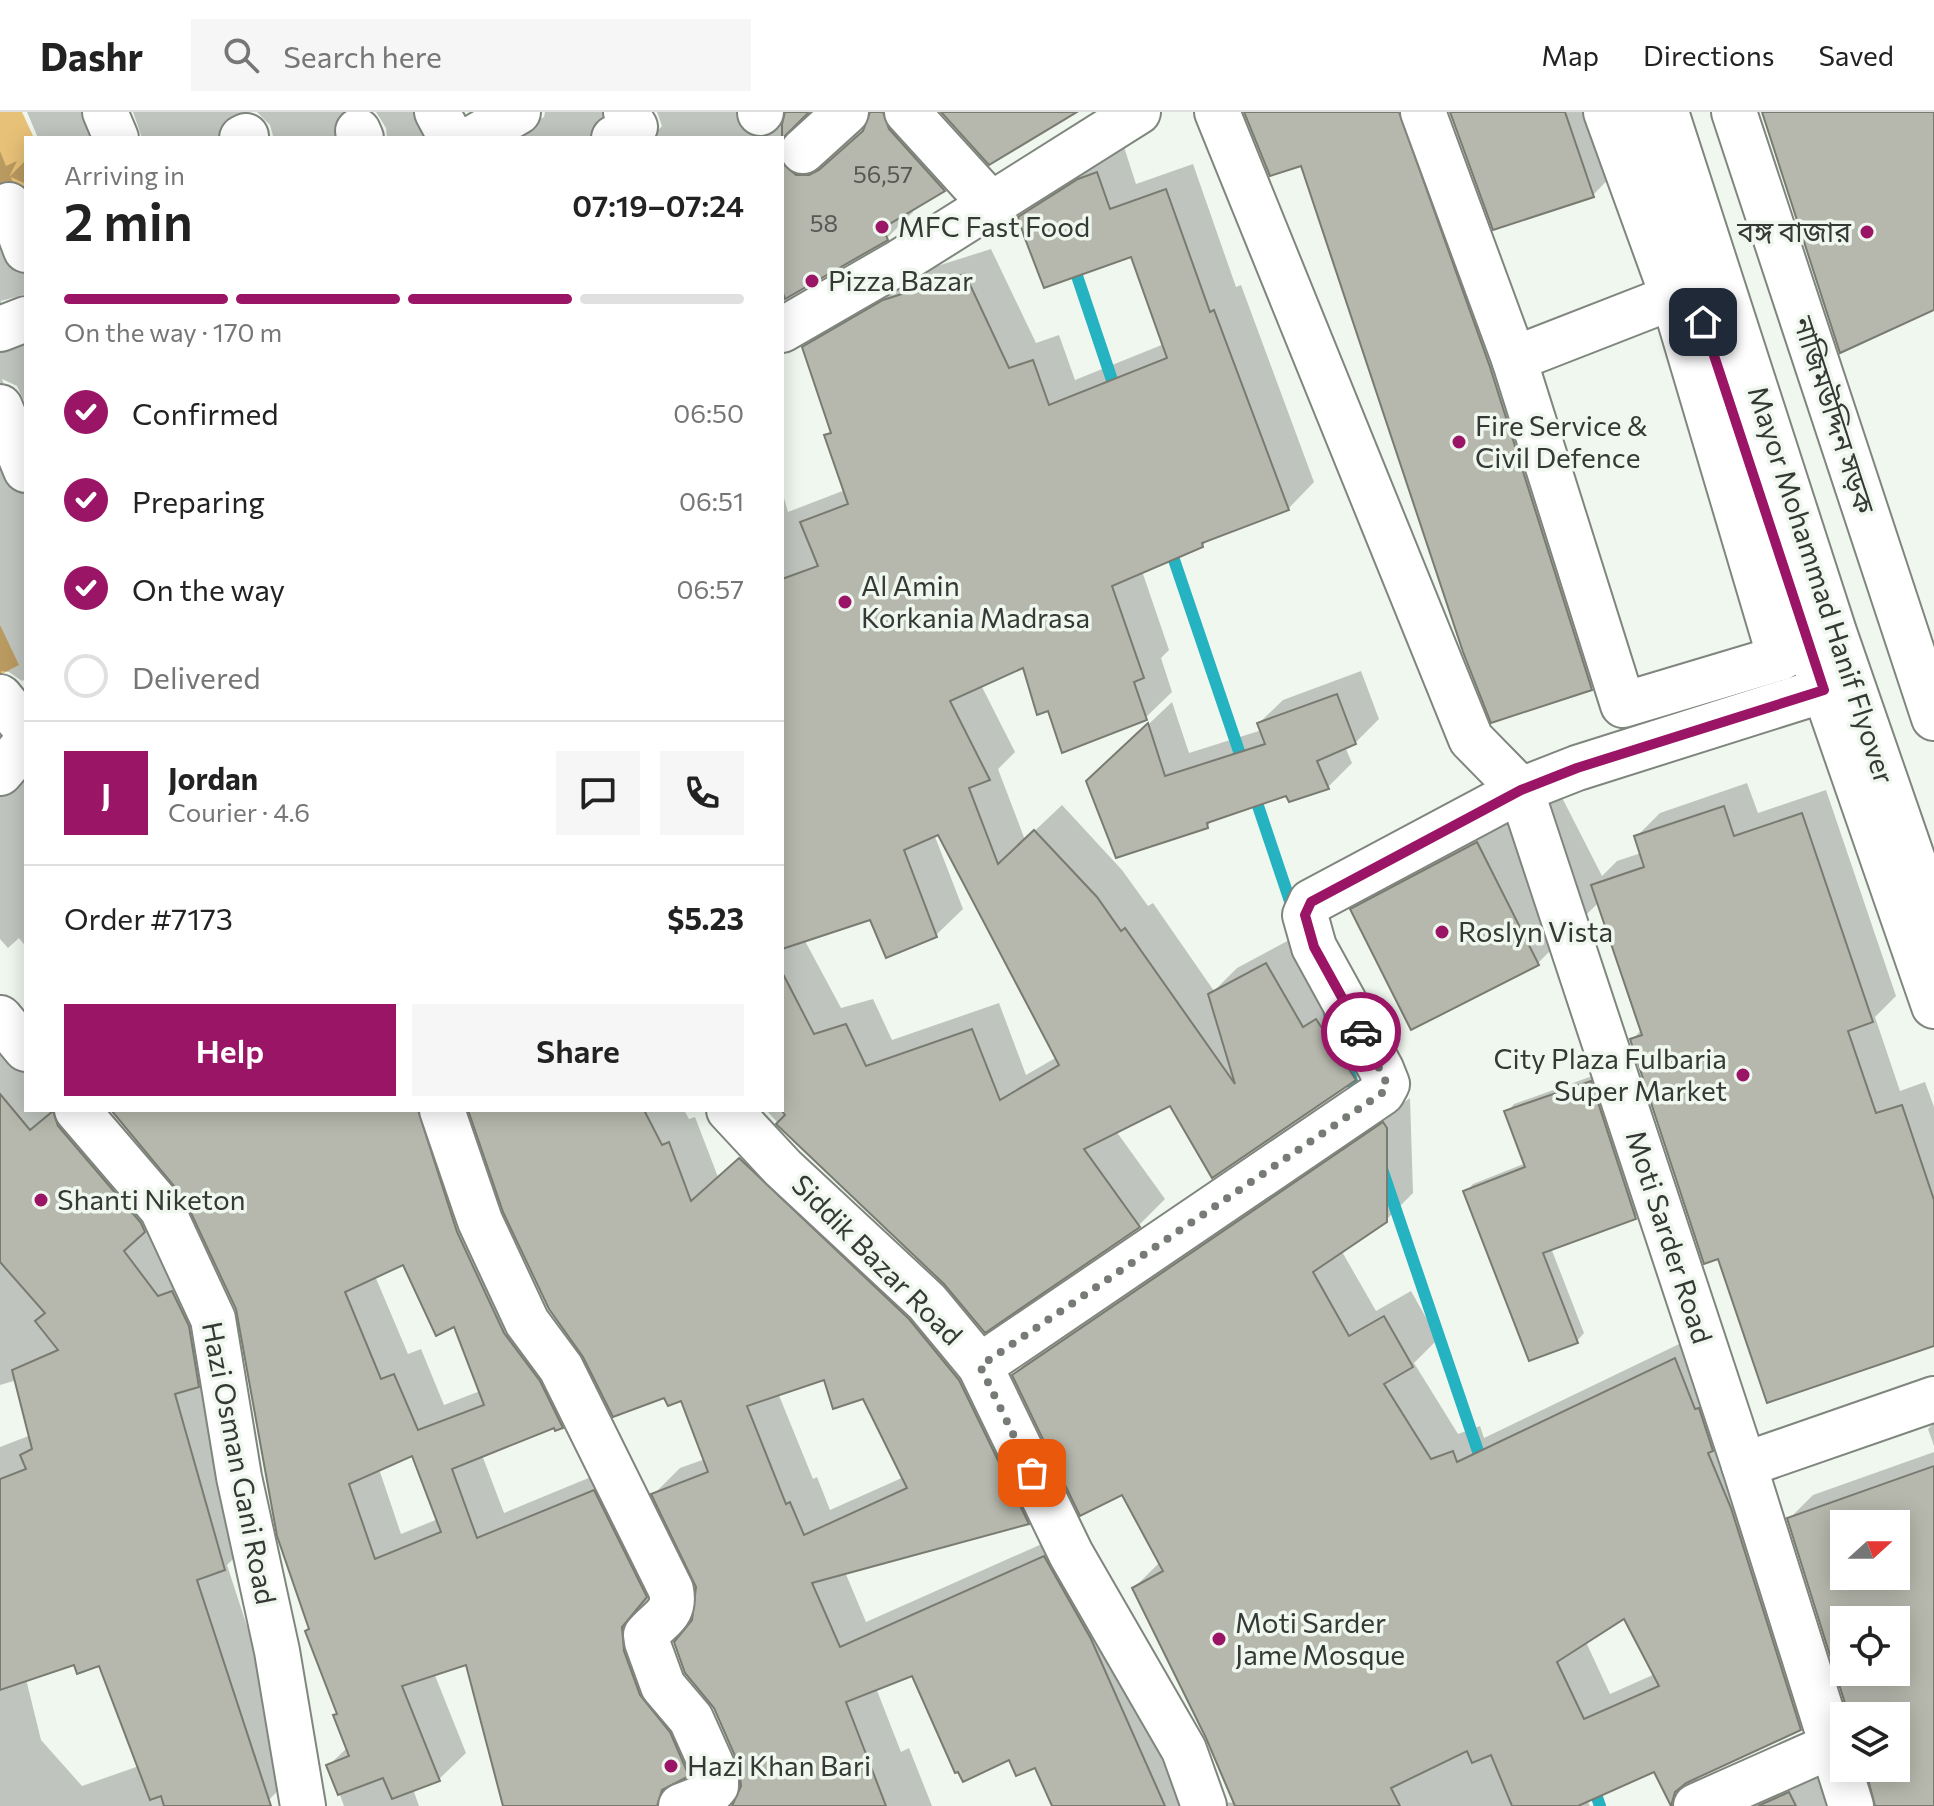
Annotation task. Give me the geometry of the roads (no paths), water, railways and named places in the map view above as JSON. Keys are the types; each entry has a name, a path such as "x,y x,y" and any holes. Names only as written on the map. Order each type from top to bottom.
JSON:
{"main road":[{"path":"105,112 115,136"},
{"path":"437,112 482,126"},
{"path":"618,136 635,127 626,112"},
{"path":"803,151 846,112"},
{"path":"784,329 898,263 1138,112"},
{"path":"1217,112 1471,739 1521,790"},
{"path":"1423,112 1514,359 1623,705 1794,651"},
{"path":"1606,112 1684,295"},
{"path":"1637,112 1684,295 1794,651 1824,690 1934,1006"},
{"name":"Mayor Mohammad Hanif Flyover","path":"1666,112 1834,632 1934,921"},
{"path":"1694,112 1934,833"},
{"name":"নাজিমউদ্দিন সড়ক","path":"1734,112 1934,718"},
{"path":"916,115 990,203"},
{"path":"9,205 24,245"},
{"path":"1514,359 1684,295"},
{"path":"0,480 16,396"},
{"path":"980,1366 1382,1093 1387,1084 1381,1069 1314,947 1305,915 1306,907 1521,790 1577,768 1824,690"},
{"path":"0,697 24,727"},
{"path":"0,773 24,745"},
{"name":"Moti Sarder Road","path":"1521,790 1744,1465 1830,1743"},
{"path":"0,1018 24,1047"},
{"name":"Hazi Osman Gani Road","path":"79,1112 162,1209 213,1319 239,1477 277,1651 303,1806"},
{"path":"443,1112 480,1221 527,1322 561,1368 671,1590 674,1604 668,1615 646,1635 647,1642 663,1686 691,1719 716,1775 716,1786 707,1796 681,1806"},
{"name":"Siddik Bazar Road","path":"731,1112 783,1168 927,1302 980,1366 1071,1554 1184,1750 1204,1806"},
{"path":"1744,1465 1934,1399"},
{"path":"1696,1806 1830,1746"},
{"name":"Moti Sarder Road","path":"1843,1782 1851,1806"}],"waterway":[{"path":"1072,261 1117,395"},
{"path":"1169,545 1244,766"},
{"path":"1253,791 1293,910"},
{"path":"1329,1014 1358,1099"},
{"path":"1382,1169 1483,1466"},
{"path":"1592,1783 1600,1806"}],"place":[{"name":"MFC Fast Food","path":"882,227"},
{"name":"বঙ্গ বাজার","path":"1867,232"},
{"name":"Pizza Bazar","path":"812,281"},
{"name":"Fire Service & Civil Defence","path":"1459,442"},
{"name":"Al Amin Korkania Madrasa","path":"845,602"},
{"name":"Roslyn Vista","path":"1442,932"},
{"name":"City Plaza Fulbaria Super Market","path":"1743,1075"},
{"name":"Shanti Niketon","path":"41,1200"},
{"name":"Moti Sarder Jame Mosque","path":"1219,1639"},
{"name":"Hazi Khan Bari","path":"671,1766"}]}
